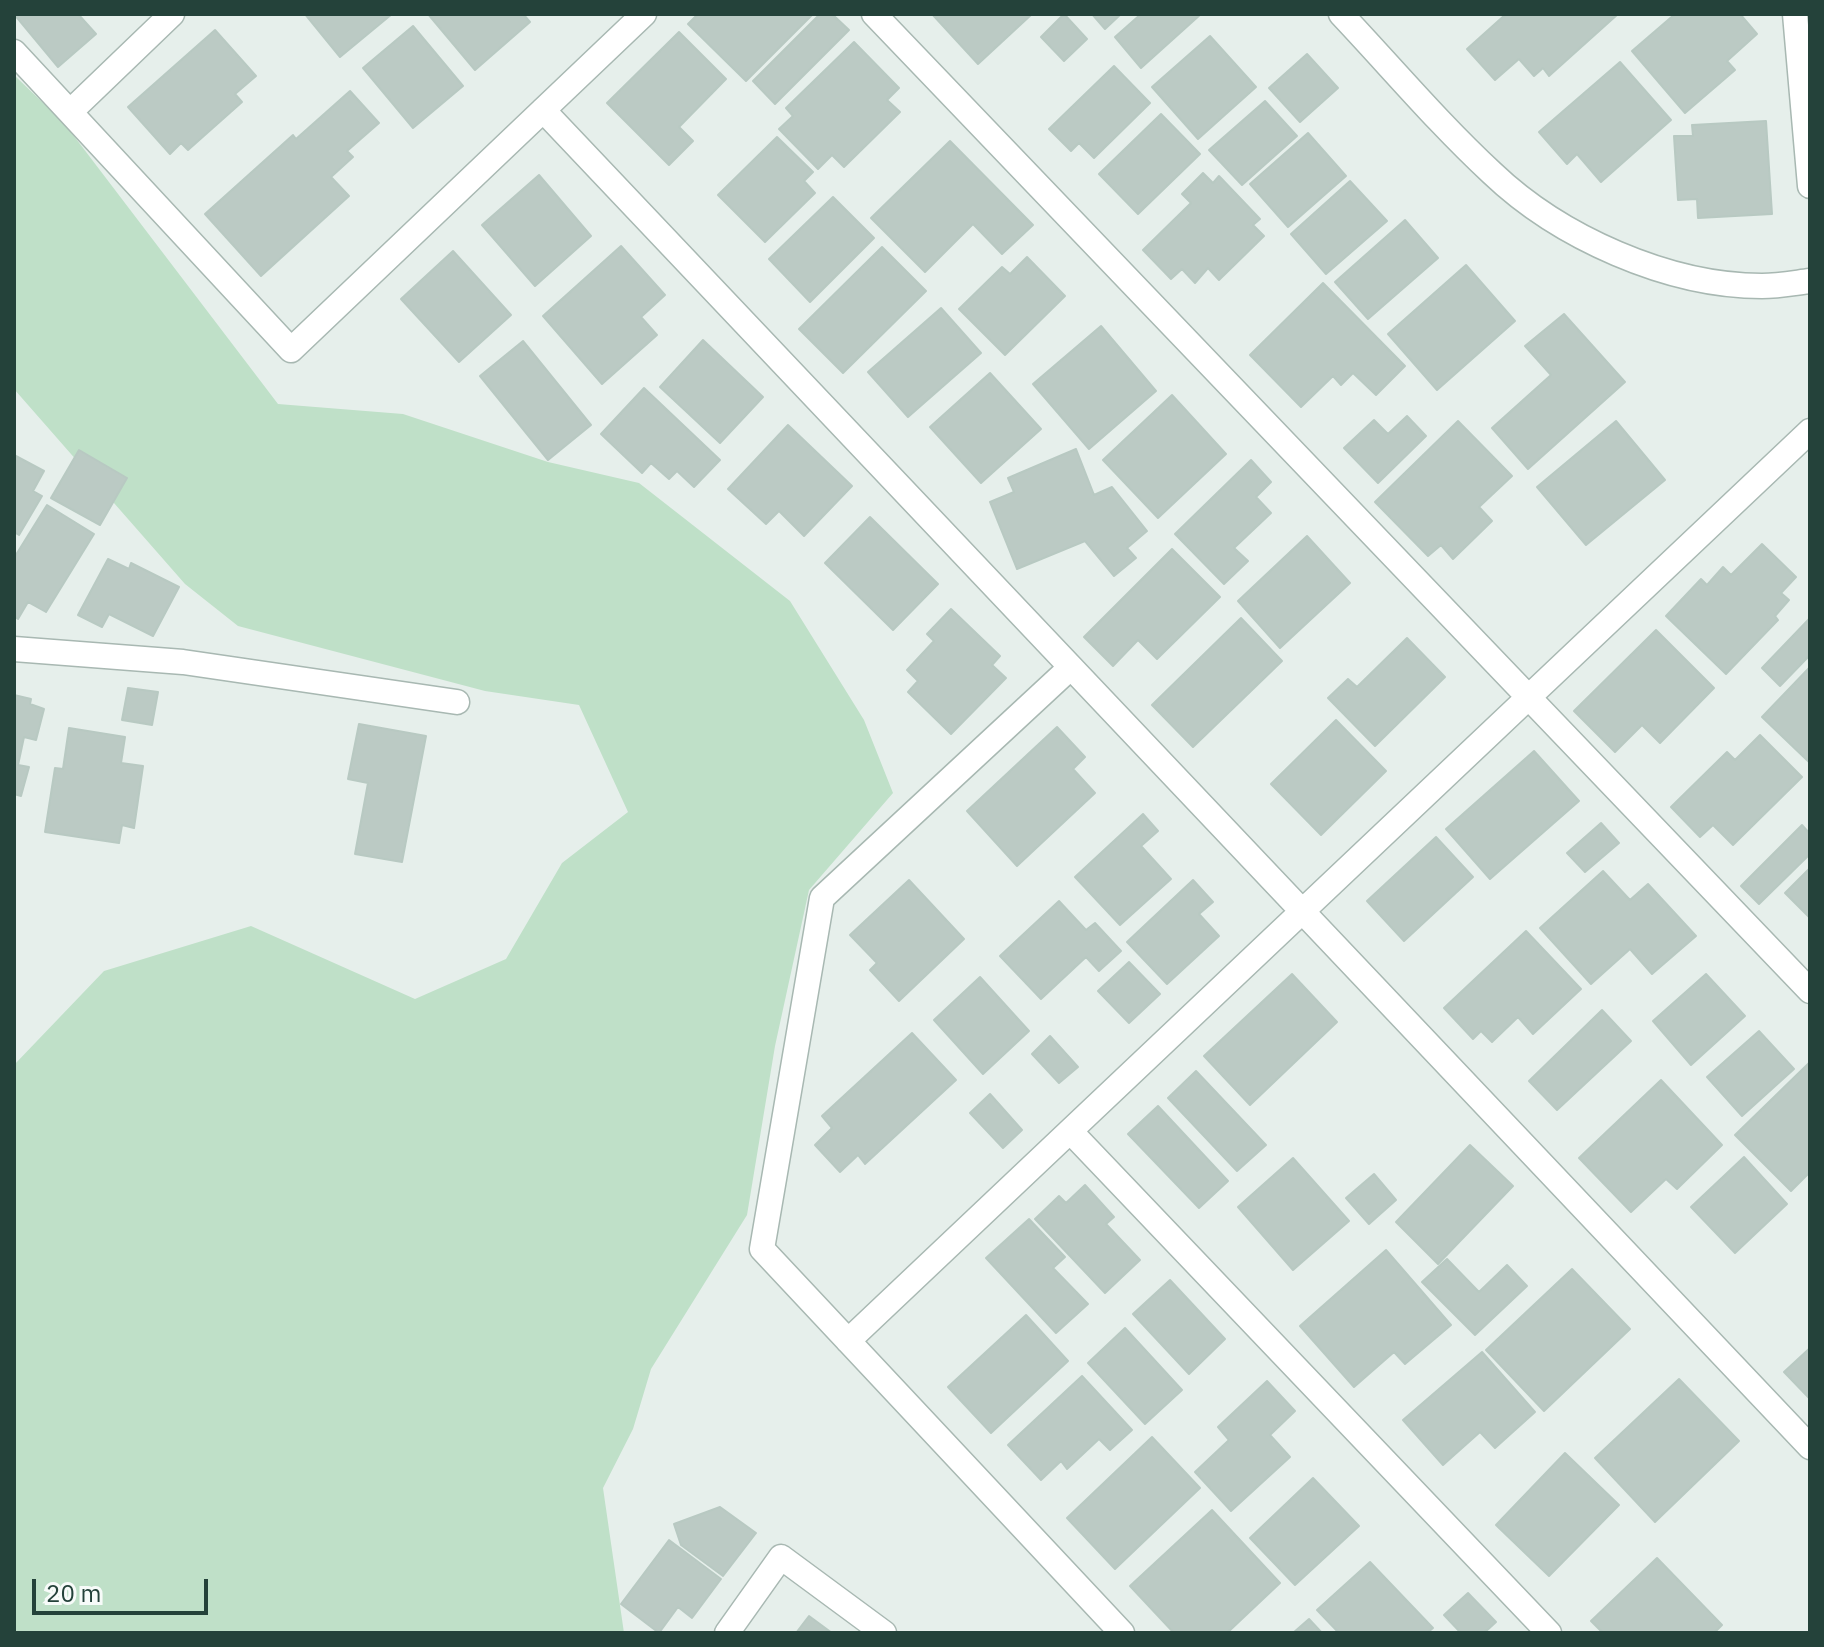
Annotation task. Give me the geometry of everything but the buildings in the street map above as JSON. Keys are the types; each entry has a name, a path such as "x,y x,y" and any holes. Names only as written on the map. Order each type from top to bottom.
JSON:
{"street":[{"path":"71,111 172,14"},
{"path":"14,52 291,350 644,14"},
{"path":"874,14 1810,991"},
{"path":"1341,14 1493,175 1555,222 1605,250 1701,279 1761,286 1810,281"},
{"path":"1795,14 1810,186"},
{"path":"543,110 1810,1447"},
{"path":"848,1341 1810,431"},
{"path":"14,649 183,662 457,702"},
{"path":"1070,668 822,898 762,1249 1122,1633"},
{"path":"1070,1131 1549,1633"},
{"path":"727,1633 781,1557 884,1633"}],"green space":[{"path":"14,75 64,123 278,404 403,414 548,462 639,483 790,601 864,720 893,793 809,890 775,1046 747,1215 651,1369 633,1429 603,1488 624,1633 14,1633 14,1065 104,971 251,926 415,999 506,959 562,863 628,812 579,705 485,691 238,626 185,584 14,389"}]}
